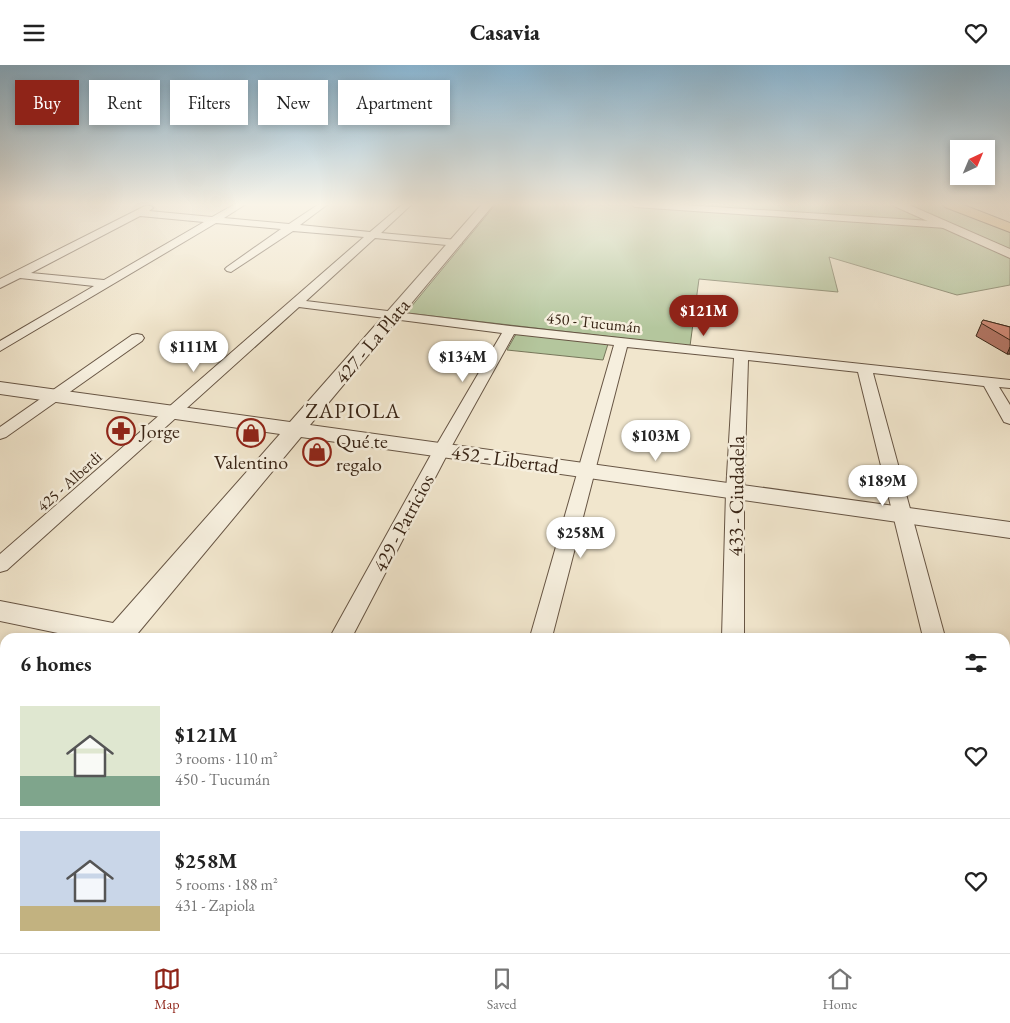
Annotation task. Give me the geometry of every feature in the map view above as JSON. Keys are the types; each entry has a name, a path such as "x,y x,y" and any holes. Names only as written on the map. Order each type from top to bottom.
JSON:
{"street":[{"path":"0,284 76,245"},
{"path":"0,347 171,245"},
{"path":"231,269 264,245"},
{"name":"425 - Alberdi","path":"0,565 359,245"},
{"name":"427 - La Plata","path":"124,633 455,245"},
{"path":"991,245 1010,254"},
{"path":"20,275 107,284"},
{"name":"450 - Tucumán","path":"294,303 510,331 1010,384"},
{"name":"429 - Patricios","path":"343,633 441,451 510,331"},
{"path":"0,434 136,337"},
{"path":"542,633 621,343"},
{"name":"433 - Ciudadela","path":"733,633 741,355"},
{"path":"864,368 933,633"},
{"path":"989,382 1010,419"},
{"name":"452 - Libertad","path":"0,388 1010,531"},
{"path":"0,611 102,633"}],"green space":[{"path":"462,245 989,245 1010,254 1010,285 957,295 829,257 838,292 699,279 690,346 406,313"},
{"path":"516,334 608,344 603,360 507,350"}],"building":[{"path":"983,320 1010,327 1010,340 981,323"}],"place":[{"name":"Jorge","path":"121,431"},
{"name":"Valentino","path":"251,433"},
{"name":"Qué te regalo","path":"317,452"}],"district":[{"name":"ZAPIOLA","path":"353,411"}]}
